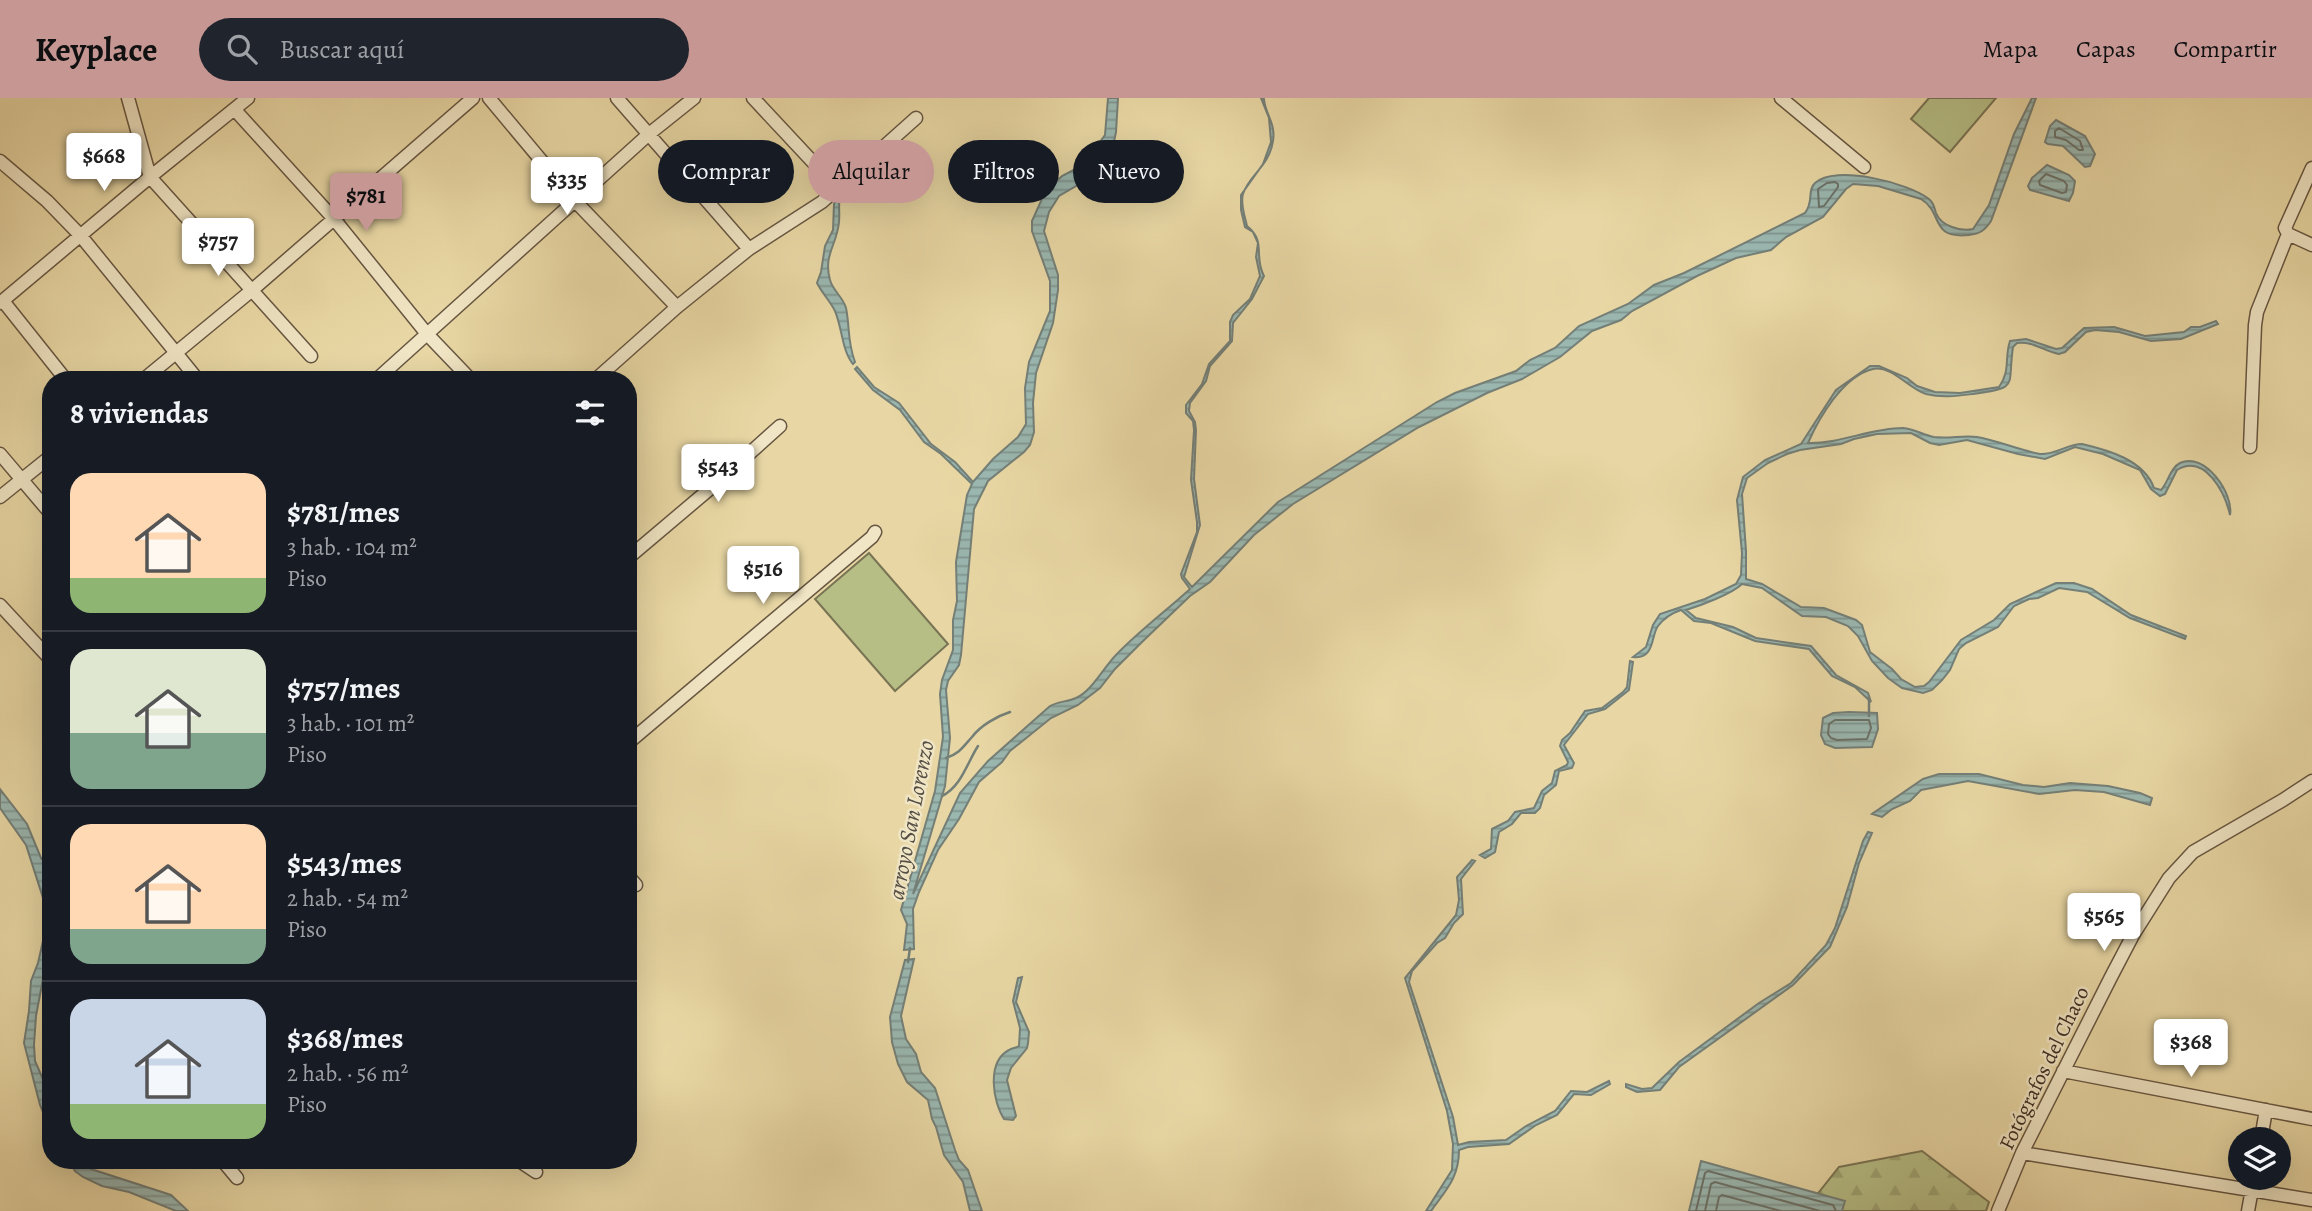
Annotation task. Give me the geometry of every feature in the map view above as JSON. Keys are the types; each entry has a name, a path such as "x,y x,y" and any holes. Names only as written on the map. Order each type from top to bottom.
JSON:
{"street":[{"path":"58,371 1,302 248,98"},
{"path":"154,371 251,291 473,98"},
{"path":"489,98 576,202 677,307"},
{"path":"617,98 749,249"},
{"path":"386,371 649,134 694,98"},
{"path":"753,98 808,157"},
{"path":"1781,98 1864,167"},
{"path":"132,100 150,177 311,356"},
{"path":"235,110 334,219 428,334 463,371"},
{"path":"892,140 916,118"},
{"path":"0,161 47,201 80,235 191,371"},
{"path":"2312,168 2285,228 2288,234 2312,245"},
{"path":"605,371 677,307 749,249 820,203"},
{"path":"2250,447 2255,326 2288,234"},
{"path":"637,550 780,426"},
{"path":"0,454 42,503"},
{"path":"0,497 42,463"},
{"path":"637,735 875,532"},
{"path":"0,605 42,648"},
{"name":"Fotógrafos del Chaco","path":"1998,1211 2022,1153 2063,1071 2154,900 2186,858 2312,781"},
{"path":"2063,1071 2312,1119"},
{"path":"2263,1127 2266,1110"},
{"path":"2022,1153 2228,1181"},
{"path":"230,1169 237,1178"},
{"path":"532,1169 536,1172"},
{"path":"2248,1211 2252,1190"},
{"path":"2277,1190 2312,1199"}],"green space":[{"path":"1929,98 1996,98 1950,152 1911,119"},
{"path":"869,553 948,644 895,691 815,599"},
{"path":"1922,1151 1989,1202 1986,1211 1804,1211 1839,1167"}],"water":[{"path":"1108,98 1118,98 1114,140 1101,140 1105,135"},
{"path":"1261,98 1264,99 1274,135 1263,164 1271,142 1269,118"},
{"path":"2032,98 2036,98 1991,221 1979,233 1948,233 1942,229 1933,211 1921,199 1878,186 1853,184 1823,217 1786,237 1771,250 1736,258 1632,311 1621,320 1592,331 1560,357 1522,379 1419,427 1293,504 1254,535 1210,582 1190,596 1115,669 1100,688 1078,705 1051,718 1010,751 1002,762 979,782 938,850 919,892 913,909 914,949 904,950 907,924 901,910 935,791 943,737 940,694 953,650 953,620 957,601 956,562 967,495 972,484 941,454 924,442 900,410 873,390 855,369 857,367 874,387 899,403 931,444 955,462 973,482 993,459 1018,437 1026,424 1025,388 1029,362 1050,311 1050,281 1032,231 1032,221 1040,203 1055,203 1044,231 1058,275 1058,290 1053,323 1036,373 1034,432 1030,445 1024,452 988,481 974,509 961,655 959,665 948,681 946,690 950,738 945,786 913,894 960,793 988,761 1050,706 1082,695 1125,646 1190,589 1181,574 1197,532 1191,480 1194,430 1193,421 1186,413 1186,405 1202,384 1209,364 1230,341 1230,322 1233,315 1250,299 1260,276 1256,257 1258,244 1264,276 1252,299 1233,323 1232,341 1210,366 1206,381 1190,403 1189,411 1195,422 1196,430 1194,479 1200,525 1184,577 1192,587 1278,502 1437,402 1516,371 1530,360 1555,348 1579,326 1628,304 1654,285 1805,213 1811,189 1815,183 1825,178 1855,175 1906,187 1931,201 1939,218 1947,225 1957,229 1973,229 1989,205 2014,134"},
{"path":"2056,120 2085,136 2095,154 2090,166 2085,167 2063,146 2045,142 2050,126"},
{"path":"2047,165 2069,175 2075,181 2069,201 2030,190 2028,186 2032,178"},
{"path":"1073,170 1073,188 1059,196 1059,179"},
{"path":"1245,189 1242,198 1243,210 1247,226 1253,232 1245,227 1241,210 1241,195"},
{"path":"839,203 839,222 828,271 831,284 846,308 855,362 853,364 849,359 835,311 817,283 825,246 833,230 834,204"},
{"path":"2216,321 2218,324 2181,339 2151,341 2119,332 2095,330 2086,332 2065,352 2059,354 2028,343 2017,343 2013,347 2010,378 2005,387 1973,394 1926,394 1894,374 1873,369 1852,380 1833,399 1808,443 1903,428 1934,437 1977,437 2040,454 2082,444 2114,453 2134,463 2149,478 2154,488 2161,490 2177,465 2189,461 2208,469 2223,486 2230,506 2230,515 2224,496 2212,478 2196,467 2187,466 2177,470 2165,494 2160,496 2151,489 2140,470 2103,454 2075,447 2045,459 1967,440 1939,445 1911,433 1877,434 1787,454 1747,478 1742,494 1746,579 1762,584 1801,607 1824,608 1856,620 1862,625 1870,652 1901,679 1915,687 1929,682 1961,640 1994,620 2010,604 2056,583 2074,583 2092,589 2131,615 2186,636 2185,639 2130,618 2087,592 2059,588 2014,606 1998,627 1966,643 1959,649 1950,670 1942,680 1932,690 1923,693 1902,688 1888,678 1872,661 1858,636 1848,626 1826,617 1802,616 1762,588 1742,584 1723,596 1686,610 1696,618 1733,627 1756,638 1811,646 1836,675 1868,693 1871,702 1855,687 1832,676 1809,649 1755,641 1711,623 1694,621 1681,610 1668,616 1658,626 1645,655 1633,657 1646,647 1653,625 1660,614 1705,599 1736,584 1741,575 1742,553 1737,500 1743,477 1765,460 1801,444 1836,390 1870,366 1879,366 1907,378 1917,386 1935,392 1960,393 1999,387 2005,375 2010,341 2026,339 2056,349 2062,348 2084,328 2114,327 2145,336 2184,332 2191,327 2200,327"},
{"path":"1630,661 1633,662 1629,690 1605,709 1588,714 1564,745 1574,763 1572,768 1559,771 1556,785 1544,795 1540,808 1535,813 1521,813 1512,824 1499,832 1495,852 1485,858 1480,855 1491,849 1492,829 1508,821 1515,812 1534,808 1542,791 1552,783 1555,771 1567,765 1560,746 1562,740 1585,711 1602,708 1623,692 1627,687"},
{"path":"1833,713 1877,713 1878,729 1872,747 1835,748 1825,744 1821,735 1823,718"},
{"path":"1939,774 1979,774 2023,785 2044,787 2070,783 2108,786 2152,798 2150,805 2104,792 2075,790 2039,794 1968,781 1921,790 1910,801 1882,817 1872,814 1923,779"},
{"path":"0,789 27,824 42,859 42,895 26,845 0,808"},
{"path":"1868,832 1872,833 1859,863 1847,907 1830,947 1793,985 1679,1067 1660,1090 1637,1092 1626,1087 1626,1084 1642,1089 1652,1088 1679,1062 1759,1003 1791,983 1826,945 1835,928"},
{"path":"1472,860 1475,861 1461,879 1463,914 1445,938 1437,943 1412,971 1409,982 1453,1117 1458,1145 1506,1140 1555,1111 1571,1091 1587,1092 1609,1081 1610,1084 1591,1095 1574,1094 1557,1115 1536,1125 1509,1144 1459,1150 1457,1168 1451,1183 1431,1211 1426,1211 1452,1170 1453,1144 1447,1111 1405,978 1456,915 1459,900 1457,877"},
{"path":"42,945 42,984 34,1045 35,1061 42,1077 42,1110 24,1043 31,981"},
{"path":"914,959 901,1016 906,1039 916,1054 921,1072 935,1088 955,1150 968,1170 982,1211 970,1211 963,1182 944,1155 928,1100 907,1082 898,1064 892,1042 890,1017 905,960"},
{"path":"1022,977 1016,1002 1029,1032 1027,1048 1011,1068 1007,1080 1016,1116 1013,1120 1004,1119 1000,1112 994,1073 1002,1056 1019,1046 1020,1028 1013,1001 1018,978"},
{"path":"1701,1161 1845,1201 1842,1211 1689,1211"},
{"path":"74,1169 91,1169 171,1195 188,1211 176,1211 129,1192 102,1186"}],"waterway":[{"path":"1869,698 1869,716"},
{"path":"946,758 960,750 984,725 1010,712"},
{"path":"942,796 959,781 978,746"},
{"name":"arroyo San Lorenzo","path":"908,962 910,948"}]}
